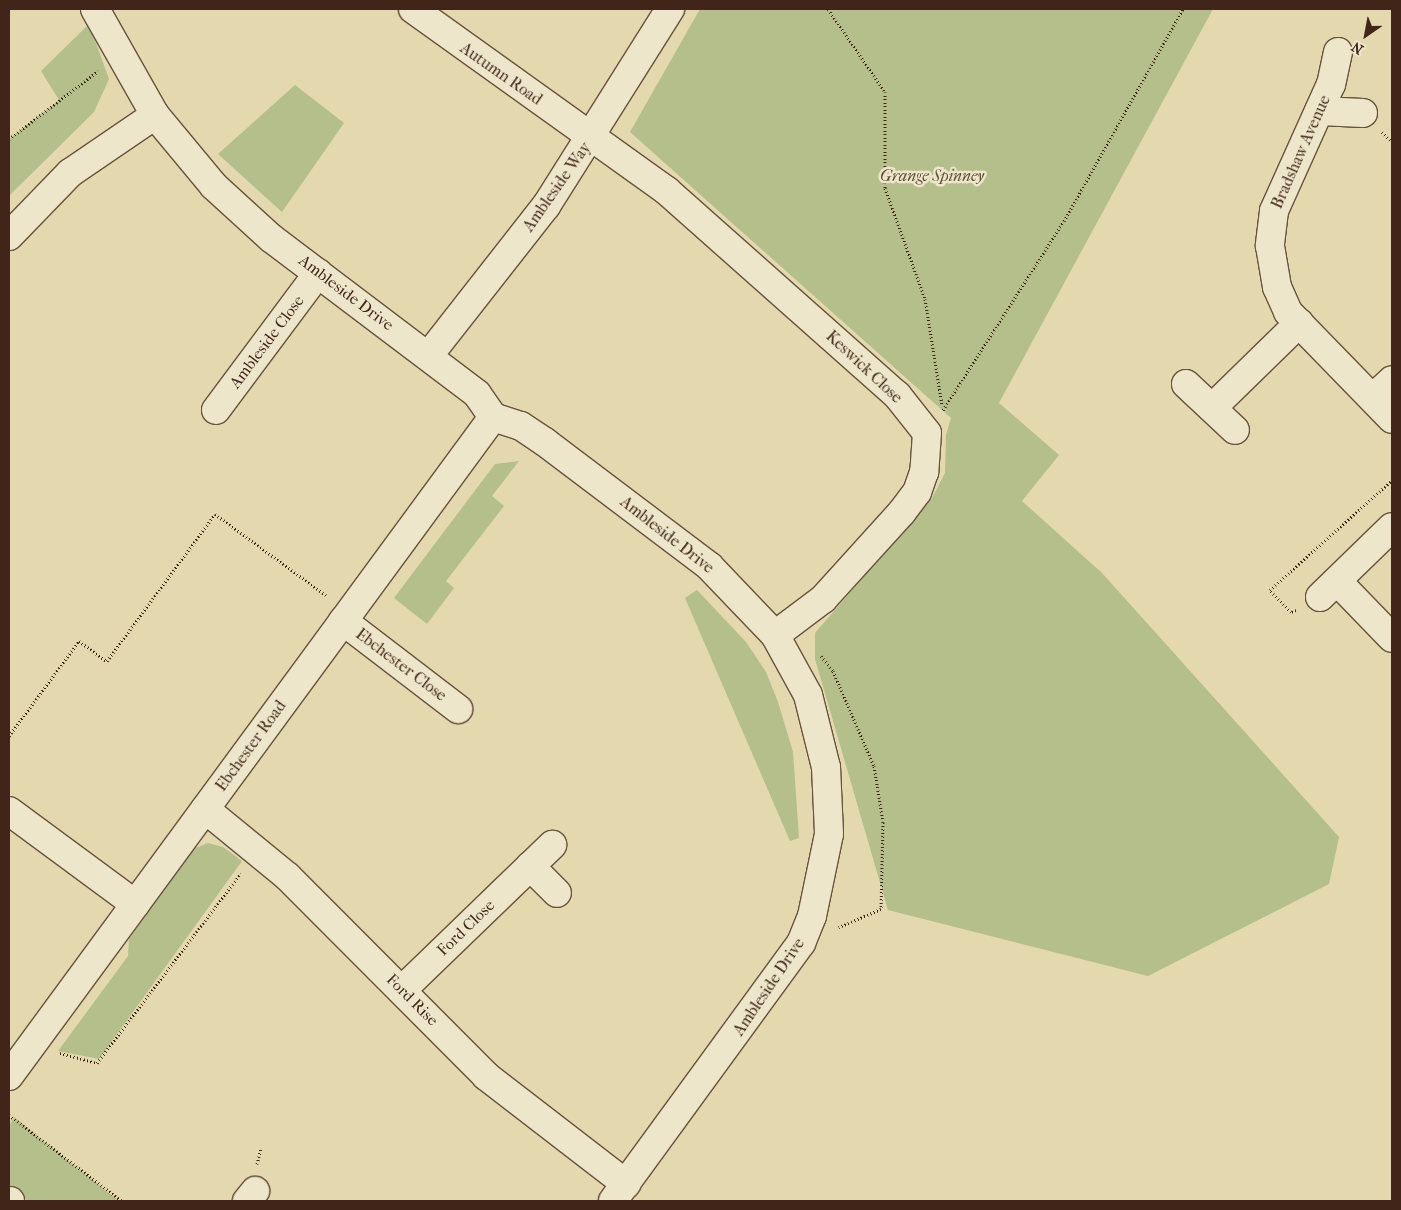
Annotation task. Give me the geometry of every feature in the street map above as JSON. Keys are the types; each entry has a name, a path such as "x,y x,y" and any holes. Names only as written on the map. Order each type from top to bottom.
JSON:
{"street":[{"name":"Ambleside Drive","path":"95,9 155,115 214,186 271,238 429,355 478,394 494,417 521,426 545,442 709,566 775,635 808,695 826,767 829,834 812,916 802,943 619,1193"},
{"name":"Autumn Road","path":"413,9 667,191"},
{"name":"Ambleside Way","path":"429,355 546,206 670,9"},
{"name":"Bradshaw Avenue","path":"1338,52 1331,84 1274,211 1270,246 1277,287 1288,312 1392,419"},
{"path":"1319,111 1363,113"},
{"path":"9,236 70,173 155,115"},
{"name":"Keswick Close","path":"667,191 897,395 926,433"},
{"name":"Ambleside Close","path":"216,410 318,273"},
{"path":"1212,408 1298,322"},
{"path":"1373,398 1392,380"},
{"path":"1186,384 1235,430"},
{"name":"Ebchester Road","path":"9,1076 494,417"},
{"path":"775,635 823,599 902,512 917,492 924,472 926,433"},
{"path":"1392,527 1329,589 1392,638"},
{"name":"Ebchester Close","path":"346,617 458,709"},
{"name":"Ford Rise","path":"205,809 258,850 521,1106 619,1193"},
{"path":"9,811 134,904"},
{"name":"Ford Close","path":"402,990 552,845"},
{"path":"530,866 557,893"}],"path":[{"path":"828,9 885,92 885,188 925,299 943,410"},
{"path":"926,433 943,410 1064,221 1183,9"},
{"path":"9,139 120,55"},
{"path":"9,736 79,641 107,661 215,514 346,617"},
{"path":"31,1046 97,1063 258,850"},
{"path":"9,1115 122,1201"}],"green space":[{"name":"Grange Spinney","path":"700,9 1213,9 999,403 1059,455 1022,501 1102,573 1339,837 1329,884 1148,976 888,910 815,659 815,633 932,498 945,473 946,435 951,418 630,132"},
{"path":"89,24 109,79 94,112 9,196 9,139 59,100 41,71"},
{"path":"295,85 344,123 282,212 218,154"},
{"path":"519,461 492,496 504,506 446,581 454,588 427,624 394,598 495,464"},
{"path":"697,590 746,642 766,672 778,702 793,752 799,838 790,841 685,598"},
{"path":"208,843 223,847 242,861 99,1059 58,1051 128,956 129,939 193,849"},
{"path":"14,1117 119,1201 28,1201 9,1187 9,1126"}]}
